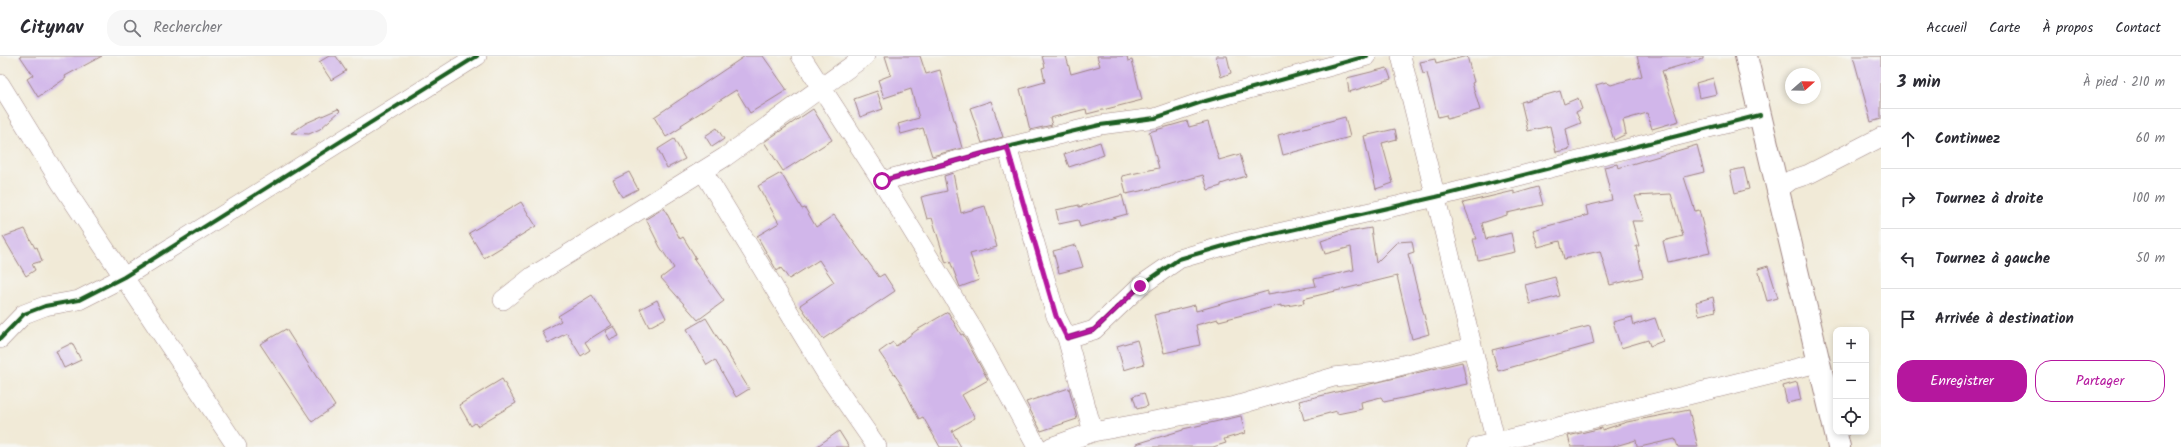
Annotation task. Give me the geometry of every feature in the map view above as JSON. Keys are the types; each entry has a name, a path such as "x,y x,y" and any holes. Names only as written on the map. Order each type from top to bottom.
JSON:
{"main road":[{"path":"1746,56 1839,447"}],"street":[{"path":"0,339 24,314 45,306 79,300 124,277 477,56"},
{"path":"801,56 820,88 882,181 974,331 1037,447"},
{"path":"503,300 533,276 725,157 865,56"},
{"path":"882,181 1007,147 1100,125 1155,118 1202,102 1367,56"},
{"path":"1401,56 1496,445"},
{"path":"0,84 61,183 237,447"},
{"path":"1067,338 1094,330 1140,286 1179,259 1234,243 1436,197 1760,115"},
{"path":"1778,189 1791,180 1809,174 1881,137"},
{"path":"1007,147 1056,316 1067,338 1093,432"},
{"path":"703,171 826,374 877,447"},
{"path":"1051,447 1093,432 1235,406 1334,377 1376,372 1472,347"},
{"path":"1477,447 1496,445 1818,363"}],"building":[{"path":"20,56 102,56 65,76 66,78 38,97 27,79 33,75"},
{"path":"329,56 336,56 346,71 331,80 319,62"},
{"path":"745,56 763,56 787,90 750,113 736,90 681,125 682,127 666,137 654,117"},
{"path":"885,56 920,56 926,74 940,70 962,148 932,156 923,128 901,134 898,124 919,118 911,89 884,98 878,80 891,75"},
{"path":"1042,56 1066,56 1071,74 1100,66 1097,56 1127,56 1128,61 1132,60 1142,100 1087,114 1086,109 1050,118 1052,125 1030,130 1020,89 1045,82 1042,68 1045,67"},
{"path":"1216,56 1227,56 1231,73 1221,77"},
{"path":"1467,56 1474,82 1472,83 1480,110 1447,119 1446,115 1438,117 1427,73 1423,74 1420,62 1435,59 1436,64"},
{"path":"1637,56 1703,56 1703,59 1662,71 1679,121 1652,129 1647,113 1623,120 1626,134 1614,140 1596,85 1606,82 1611,85 1642,76"},
{"path":"1853,56 1881,56 1881,119 1871,122"},
{"path":"1387,68 1391,79 1349,92 1347,78"},
{"path":"1713,78 1717,94 1699,98 1696,83"},
{"path":"877,91 883,109 860,117 854,99"},
{"path":"1560,91 1564,104 1578,98 1582,109 1576,112 1581,123 1566,129 1570,149 1556,152 1550,126 1528,131 1521,102"},
{"path":"991,101 1003,137 982,143 970,108"},
{"path":"338,109 340,111 320,129 309,134 291,133 306,123"},
{"path":"813,109 832,140 783,171 764,142"},
{"path":"1345,117 1350,137 1283,155 1278,135"},
{"path":"1187,121 1189,127 1208,122 1219,160 1240,154 1246,176 1208,190 1203,175 1164,186 1126,194 1122,176 1159,168 1149,132"},
{"path":"717,128 724,139 712,147 705,136"},
{"path":"1395,129 1397,139 1382,143 1393,183 1376,189 1364,136"},
{"path":"674,139 685,159 667,168 658,149"},
{"path":"1100,142 1104,155 1069,167 1064,154"},
{"path":"1697,145 1704,172 1684,177 1695,211 1699,210 1710,253 1668,262 1663,241 1683,236 1671,194 1635,196 1644,221 1632,221 1639,246 1636,246 1643,277 1610,285 1600,251 1564,259 1560,241 1538,247 1533,230 1588,215 1586,206 1612,200 1604,167 1617,164 1618,168"},
{"path":"1744,168 1749,189 1735,193 1730,171"},
{"path":"629,172 638,189 622,197 613,180"},
{"path":"781,173 802,209 805,208 816,227 834,215 879,277 884,274 895,291 823,339 800,305 834,282 819,260 789,279 781,268 777,271 757,236 779,223 758,186"},
{"path":"953,173 961,213 985,206 997,247 970,254 979,280 960,287 950,261 946,263 932,218 927,219 921,197 947,191 944,176"},
{"path":"1538,187 1543,205 1507,213 1507,215 1482,223 1486,239 1511,233 1515,252 1478,260 1473,239 1477,239 1463,203 1514,191 1514,194"},
{"path":"1122,195 1127,214 1080,227 1078,220 1059,224 1056,210 1079,205 1079,207"},
{"path":"521,202 536,226 484,258 469,233"},
{"path":"664,208 680,239 683,237 696,258 694,259 724,301 698,320 661,278 674,268 660,247 646,219"},
{"path":"1371,228 1376,263 1397,242 1412,241 1414,252 1408,254 1429,334 1412,339 1397,276 1303,299 1304,303 1281,307 1281,305 1219,321 1218,319 1196,325 1200,345 1164,353 1154,315 1195,305 1196,311 1268,291 1268,294 1316,286 1314,279 1354,270 1351,247 1325,254 1321,241 1348,232"},
{"path":"25,229 35,248 37,247 42,261 32,264 35,270 26,276 3,237"},
{"path":"1076,245 1083,267 1059,273 1053,251"},
{"path":"1768,266 1778,298 1767,301 1758,269"},
{"path":"1555,277 1560,296 1530,304 1525,285"},
{"path":"592,295 612,325 585,342 590,350 581,356 567,333 548,343 542,331 561,321 558,316"},
{"path":"1713,297 1716,311 1699,315 1696,302"},
{"path":"657,300 666,318 649,327 640,309"},
{"path":"948,312 961,335 963,334 988,380 962,395 975,418 952,431 961,447 940,447 923,417 919,419 901,384 879,352 893,342 896,346 917,330"},
{"path":"1632,317 1634,325 1655,318 1663,341 1650,346 1648,340 1621,348 1613,322"},
{"path":"706,318 749,389 736,397 715,360 707,365 687,329"},
{"path":"614,326 619,336 610,340 605,331"},
{"path":"1590,326 1594,344 1498,371 1492,350"},
{"path":"286,329 335,406 312,422 260,344"},
{"path":"1137,340 1144,364 1124,370 1117,346"},
{"path":"72,343 81,360 64,368 56,351"},
{"path":"1462,362 1467,384 1384,402 1381,397 1361,402 1362,409 1337,414 1337,411 1304,420 1299,401"},
{"path":"502,379 516,403 477,426 475,423 471,426 459,405"},
{"path":"1797,382 1801,400 1787,403 1783,386"},
{"path":"1069,388 1077,419 1041,431 1026,402"},
{"path":"1144,393 1148,406 1137,409 1133,396"},
{"path":"1689,410 1698,447 1678,447 1675,439 1640,447 1637,447 1636,440 1612,447 1571,447 1568,436 1602,428 1602,430 1627,422"},
{"path":"1241,416 1245,433 1224,439 1226,443 1213,447 1136,447 1136,444 1183,429"},
{"path":"839,431 849,447 816,447"}],"cycle path":[{"path":"0,339 24,314 45,306 79,300 124,277 477,56"},
{"path":"882,181 1007,147 1100,125 1155,118 1202,102 1367,56"},
{"path":"1067,338 1094,330 1140,286 1179,259 1234,243 1436,197 1760,115"}],"route":[{"path":"882,181 932,166 1007,147 1056,316 1067,338 1094,330 1140,286"}]}
